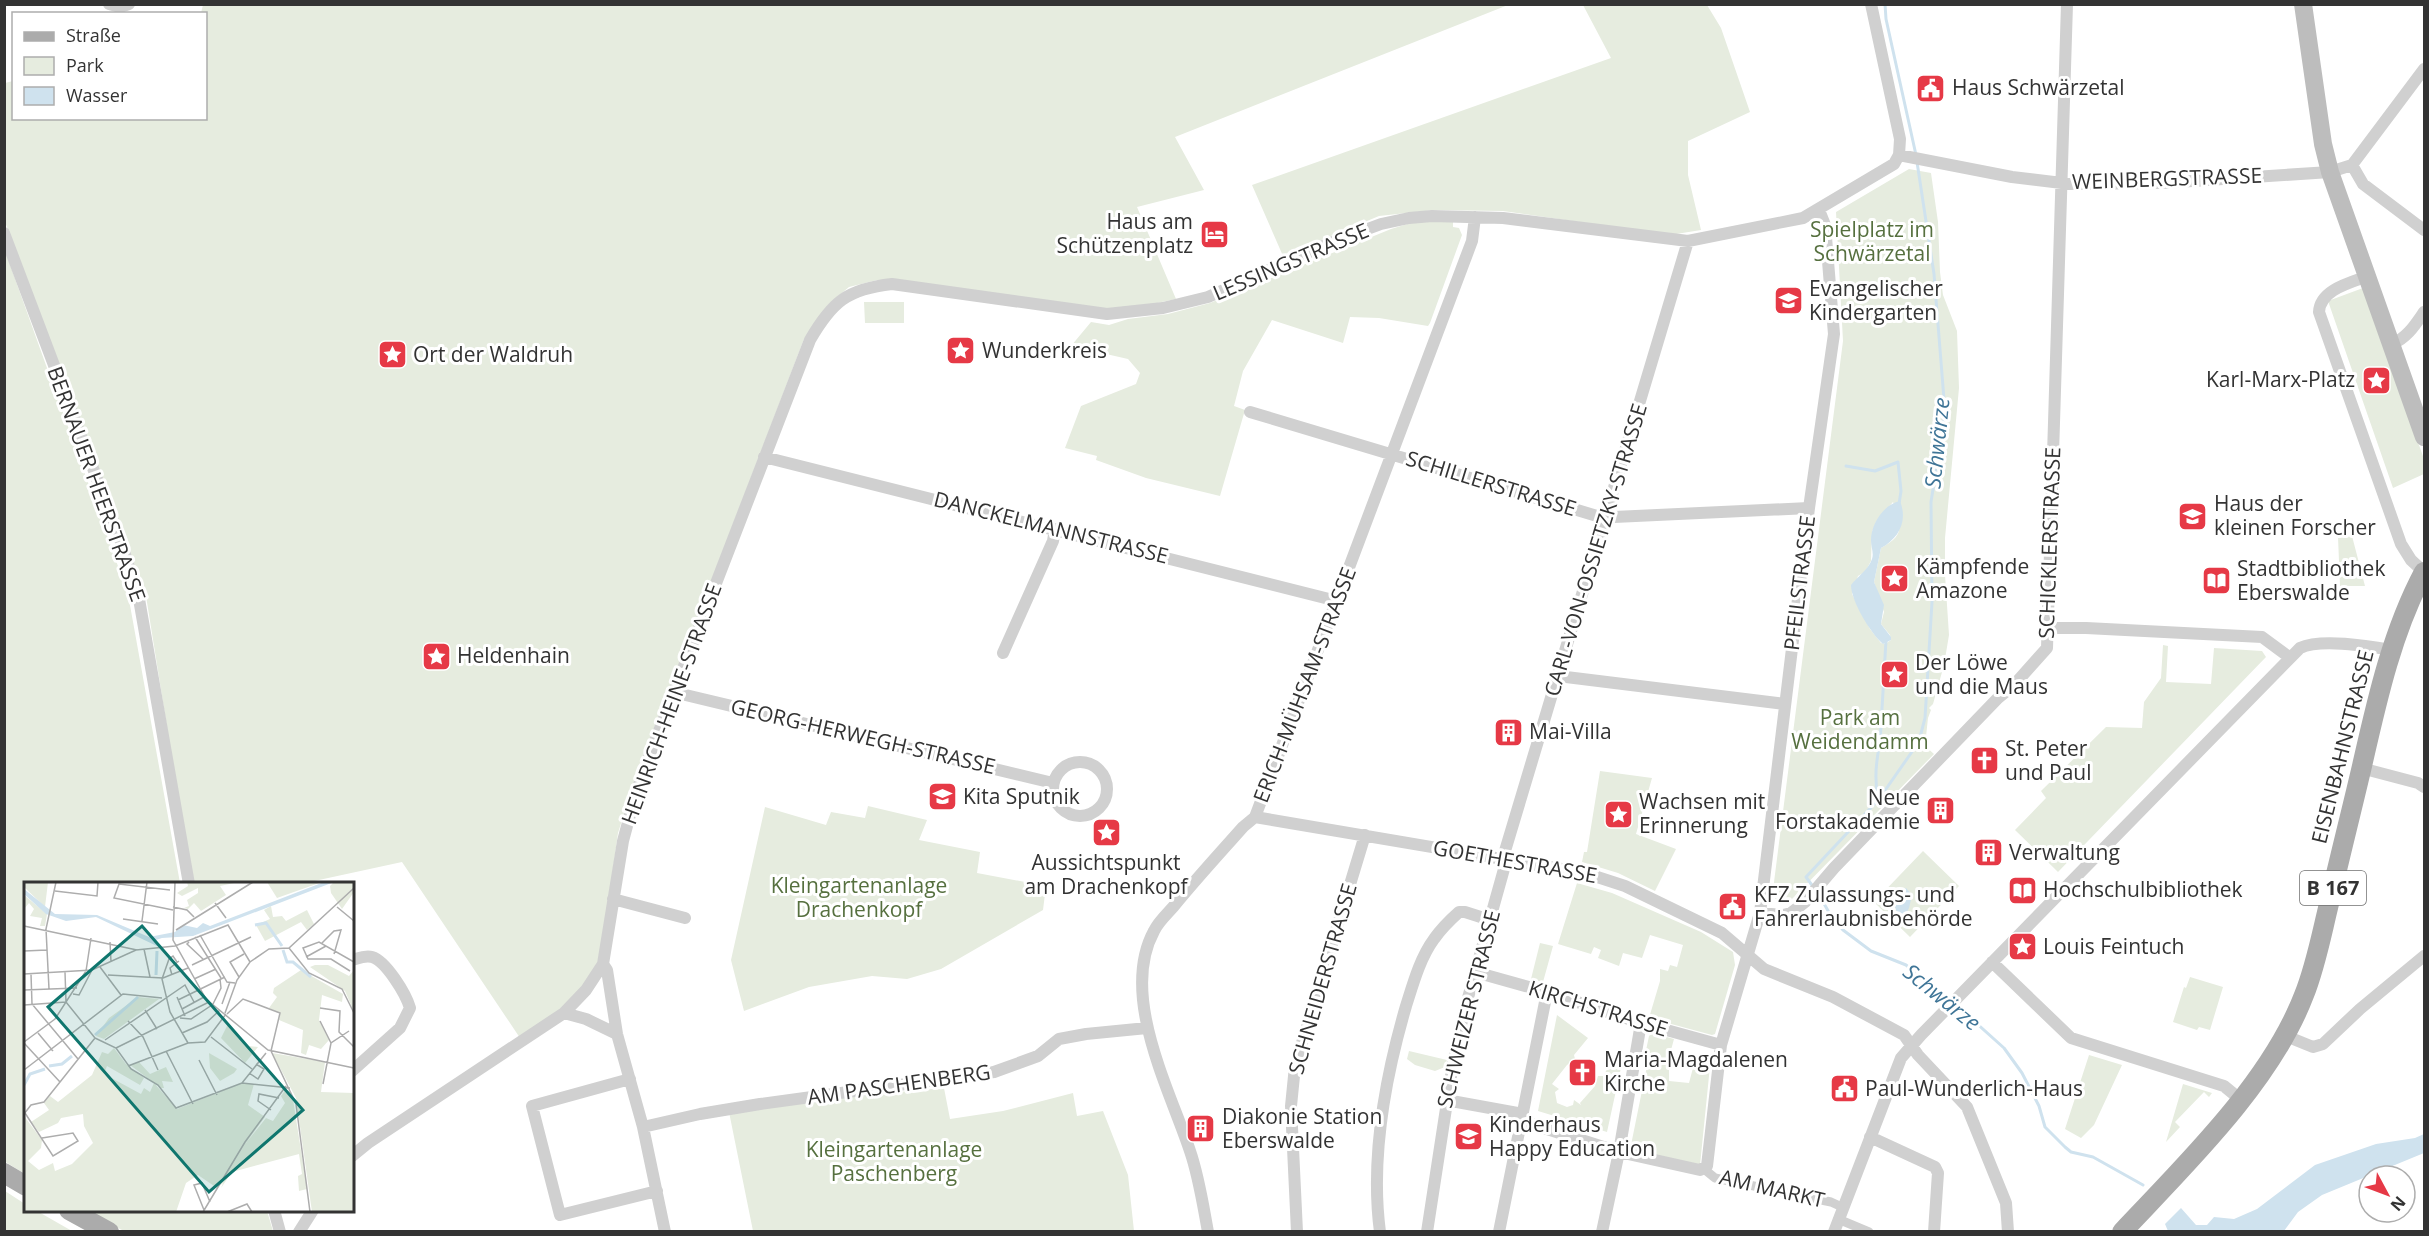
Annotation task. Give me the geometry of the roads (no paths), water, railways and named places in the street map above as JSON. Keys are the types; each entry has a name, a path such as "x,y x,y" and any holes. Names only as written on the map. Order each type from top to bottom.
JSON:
{"main road":[{"path":"2303,4 2323,144 2330,172 2424,437"},
{"name":"EISENBAHNSTRASSE","path":"2122,1232 2241,1100 2258,1079 2286,1036 2307,988 2391,650 2411,598 2424,572"},
{"path":"4,1173 24,1185"},
{"path":"73,1212 109,1232"}],"street":[{"path":"109,4 120,7 129,4"},
{"path":"1871,4 1900,139 1910,157"},
{"name":"SCHICKLERSTRASSE","path":"1760,913 1783,915 1791,913 1811,897 1851,850 2044,653 2048,635 2067,4"},
{"path":"2424,69 2352,165 2363,183 2424,230"},
{"name":"WEINBERGSTRASSE","path":"1910,157 2012,177 2061,182 2162,183 2330,172 2352,165"},
{"name":"LESSINGSTRASSE","path":"764,457 803,356 817,327 841,299 869,286 892,284 921,286 1080,311 1107,314 1131,313 1208,297 1330,243 1381,224 1432,216 1503,218 1688,241 1793,221 1819,210 1894,164 1910,157"},
{"name":"PFEILSTRASSE","path":"1704,1169 1707,1166 1721,1045 1760,913 1809,507 1834,334 1825,225 1819,210"},
{"name":"ERICH-MÜHSAM-STRASSE","path":"1208,1232 1190,1152 1147,1028 1143,986 1148,948 1154,931 1243,827 1256,817 1472,241 1475,218"},
{"name":"BERNAUER HEERSTRASSE","path":"4,233 122,545 139,599 189,882"},
{"name":"CARL-VON-OSSIETZKY-STRASSE","path":"1505,859 1688,241"},
{"path":"2368,276 2325,295 2320,303 2319,312 2401,544 2411,560 2424,572"},
{"path":"2392,344 2409,333 2424,312"},
{"name":"SCHILLERSTRASSE","path":"1250,412 1605,517 1809,507"},
{"name":"DANCKELMANNSTRASSE","path":"764,457 1336,601"},
{"name":"HEINRICH-HEINE-STRASSE","path":"354,1154 564,1013 586,990 603,964 623,841 635,796 764,457"},
{"path":"1003,653 1053,541 1055,529"},
{"path":"2048,635 2086,628 2262,637 2289,657"},
{"path":"1838,1219 1901,1058 1953,1002 2300,648 2310,644 2391,650"},
{"path":"1558,676 1785,704"},
{"name":"GEORG-HERWEGH-STRASSE","path":"673,692 1053,783"},
{"path":"1081,761 1090,763 1104,776 1107,795 1096,810 1088,815 1079,816 1062,809 1056,801 1053,783 1063,767 1081,761"},
{"path":"2361,768 2418,783 2424,787"},
{"name":"GOETHESTRASSE","path":"1256,817 1586,873 1606,879 1722,933 1764,969 1833,997 1904,1035 1970,1114 2006,1203 2008,1232"},
{"name":"SCHNEIDERSTRASSE","path":"1297,1232 1291,1106 1295,1066 1365,835"},
{"name":"SCHWEIZER STRASSE","path":"1427,1232 1446,1100 1475,972 1505,859"},
{"path":"613,899 685,918"},
{"path":"1380,1232 1377,1212 1377,1167 1383,1107 1395,1046 1411,991 1434,939 1459,912 1490,920"},
{"path":"2286,1036 2313,1047 2323,1044 2360,1009 2424,956"},
{"path":"354,960 374,957 383,963 407,998 410,1008 400,1028 354,1069"},
{"path":"1992,962 2071,1038 2224,1086 2241,1100"},
{"path":"603,964 609,978 617,1034 644,1127 665,1232"},
{"name":"KIRCHSTRASSE","path":"1475,972 1721,1045"},
{"path":"1499,1232 1547,992"},
{"path":"564,1013 586,1019 617,1034"},
{"path":"1602,1232 1619,1152 1641,1023"},
{"name":"AM PASCHENBERG","path":"644,1127 700,1114 750,1106 994,1072 1038,1056 1059,1039 1147,1028"},
{"path":"630,1079 532,1106 560,1215 657,1191"},
{"path":"1446,1100 1523,1117 1619,1152 1704,1169"},
{"path":"1870,1137 1929,1162 1935,1167 1938,1173 1934,1232"},
{"name":"AM MARKT","path":"1704,1169 1714,1178 1831,1202 1838,1219 1869,1232"},
{"path":"275,1212 280,1232"},
{"path":"300,1232 312,1212"}],"water":[{"path":"1900,501 1902,522 1893,539 1881,548 1874,582 1884,605 1881,624 1891,637 1891,640 1883,644 1862,617 1854,600 1851,585 1872,559 1871,543 1876,521 1884,510"},
{"path":"1906,888 1912,895 1909,908 1901,923 1895,907 1898,892"},
{"path":"2424,1134 2424,1153 2397,1164 2357,1164 2357,1181 2322,1195 2298,1212 2284,1231 2168,1231 2165,1224 2181,1208 2196,1225 2207,1225 2214,1217 2234,1219 2257,1209 2315,1165 2376,1144 2415,1138"}],"waterway":[{"name":"Schwärze","path":"1885,4 1886,19 1916,155"},
{"name":"Schwärze","path":"1917,162 1934,274 1945,412 1931,502 1932,602 1925,718 1919,741"},
{"path":"1846,466 1875,471 1898,462 1901,491 1899,504"},
{"path":"1878,797 1876,770 1880,743 1886,640"},
{"name":"Schwärze","path":"1814,888 1806,877 1879,799 1916,746"},
{"name":"Schwärze","path":"1818,893 1831,916 1843,930 1871,951 1906,965 1949,1000"},
{"name":"Schwärze","path":"1955,1004 2004,1048 2022,1073 2039,1106 2045,1127 2065,1147 2071,1152 2093,1157 2143,1185"}],"place":[{"name":"Haus Schwärzetal","path":"1931,88"},
{"name":"Haus am Schützenplatz","path":"1214,234"},
{"name":"Evangelischer Kindergarten","path":"1788,301"},
{"name":"Wunderkreis","path":"961,351"},
{"name":"Ort der Waldruh","path":"392,355"},
{"name":"Karl-Marx-Platz","path":"2376,380"},
{"name":"Haus der kleinen Forscher","path":"2193,516"},
{"name":"Kämpfende Amazone","path":"1895,579"},
{"name":"Stadtbibliothek Eberswalde","path":"2216,581"},
{"name":"Heldenhain","path":"436,656"},
{"name":"Der Löwe und die Maus","path":"1894,675"},
{"name":"Mai-Villa","path":"1508,732"},
{"name":"St. Peter und Paul","path":"1984,761"},
{"name":"Kita Sputnik","path":"942,797"},
{"name":"Neue Forstakademie","path":"1941,810"},
{"name":"Wachsen mit Erinnerung","path":"1618,814"},
{"name":"Aussichtspunkt am Drachenkopf","path":"1106,832"},
{"name":"Verwaltung","path":"1988,853"},
{"name":"Hochschulbibliothek","path":"2022,890"},
{"name":"KFZ Zulassungs- und Fahrerlaubnisbehörde","path":"1733,907"},
{"name":"Louis Feintuch","path":"2022,947"},
{"name":"Maria-Magdalenen Kirche","path":"1583,1072"},
{"name":"Paul-Wunderlich-Haus","path":"1844,1089"},
{"name":"Diakonie Station Eberswalde","path":"1201,1129"},
{"name":"Kinderhaus Happy Education","path":"1468,1137"}],"park label":[{"name":"Spielplatz im Schwärzetal","path":"1872,242"},
{"name":"Park am Weidendamm","path":"1860,730"},
{"name":"Kleingartenanlage Drachenkopf","path":"859,898"},
{"name":"Kleingartenanlage Paschenberg","path":"894,1162"}]}
